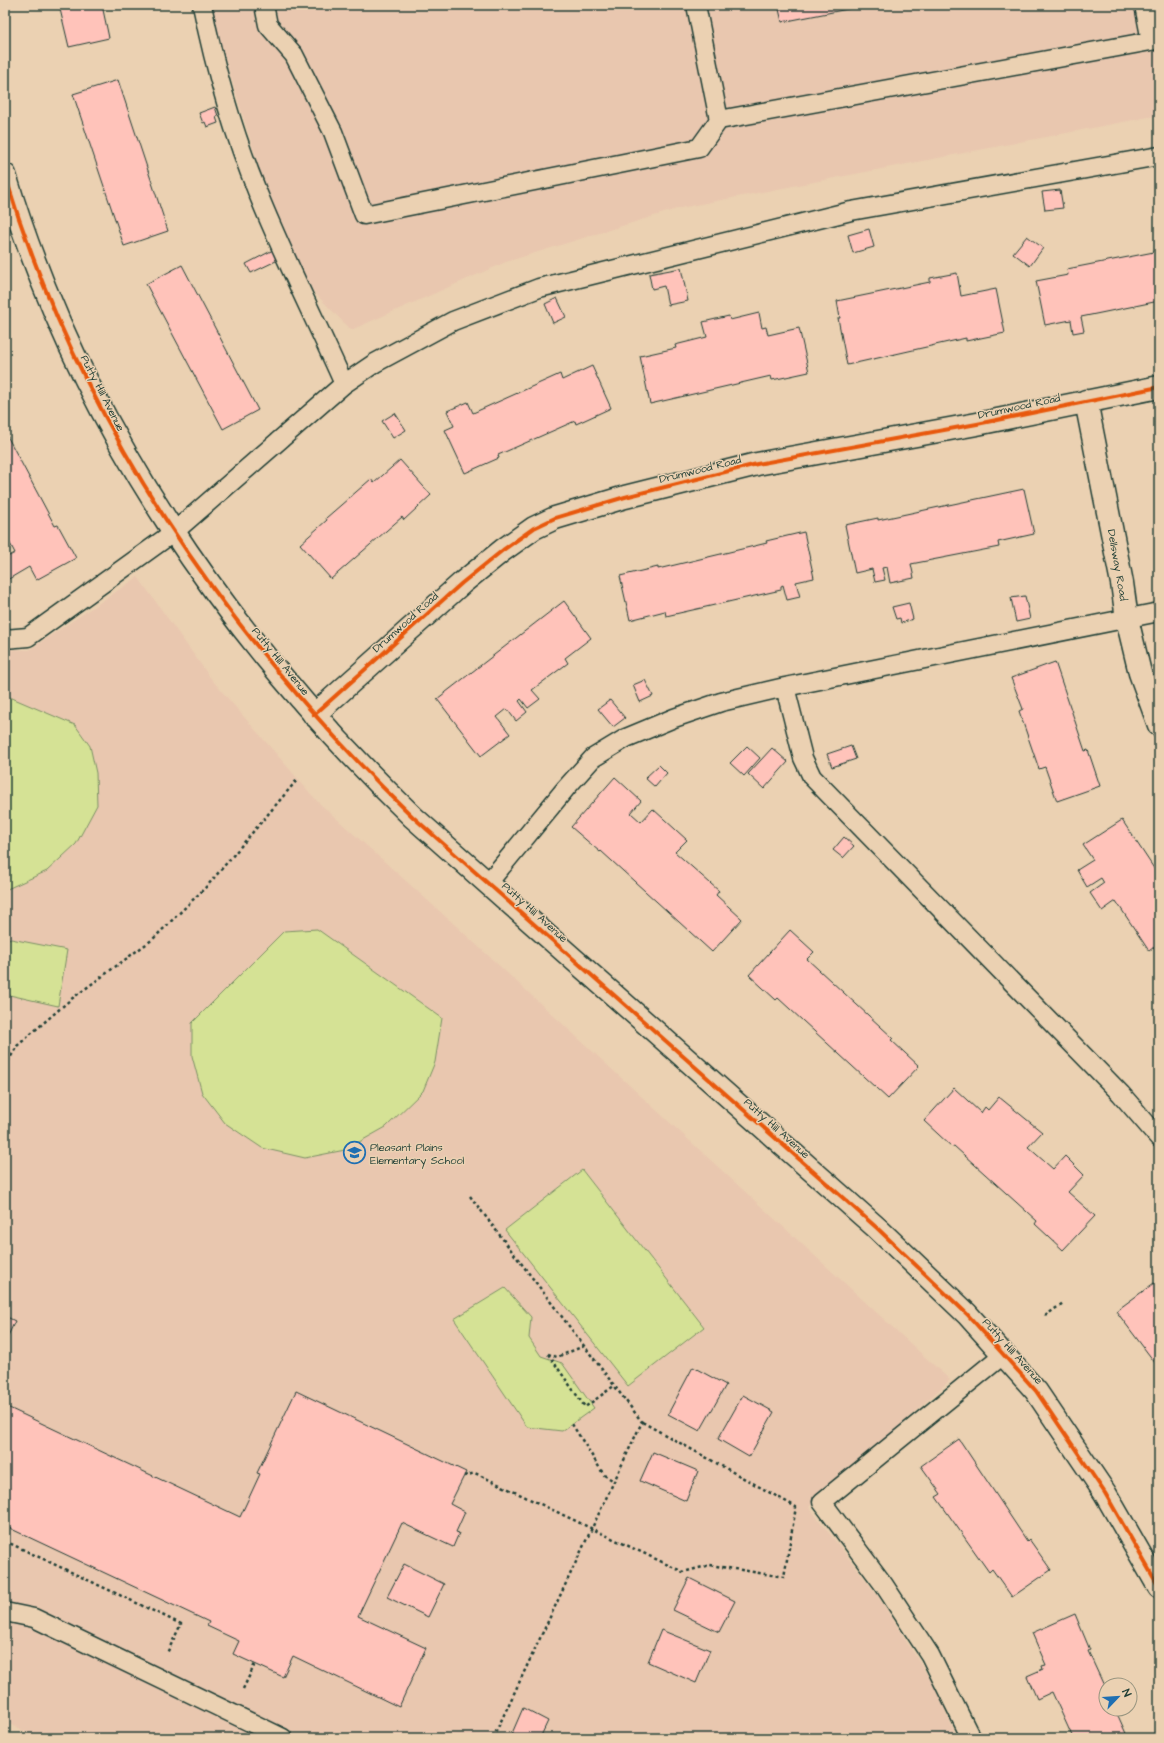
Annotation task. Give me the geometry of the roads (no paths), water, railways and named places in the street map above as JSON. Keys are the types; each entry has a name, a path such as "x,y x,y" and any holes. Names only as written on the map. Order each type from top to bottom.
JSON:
{"street":[{"name":"Putty Hill Avenue","path":"5,174 27,240 74,357 129,461 198,568 251,639 314,715 402,806 877,1228 930,1278 1004,1354 1036,1390 1105,1493 1159,1587"},
{"name":"Drumwood Road","path":"314,715 468,578 534,528 555,518 625,497 757,464 977,424 1086,401 1159,388"},
{"name":"Dellsway Road","path":"1086,401 1122,583 1127,619 1140,673 1159,725"}],"lane":[{"path":"202,5 218,77 235,131 259,196 344,384"},
{"path":"264,5 268,24 294,55 333,132 364,215 699,148 719,120 1155,40 1144,5"},
{"path":"696,5 719,120"},
{"path":"5,639 28,637 174,532 344,384 375,363 453,321 539,288 851,211 1159,156"},
{"path":"488,883 566,788 593,758 626,738 674,718 721,702 785,687 1159,612"},
{"path":"785,687 803,758 812,777 1121,1094 1159,1138"},
{"path":"970,1738 962,1718 930,1655 884,1585 822,1502 1004,1354"},
{"path":"5,1612 34,1618 283,1738"}],"place":[{"name":"Pleasant Plains Elementary School","path":"354,1153"}]}
